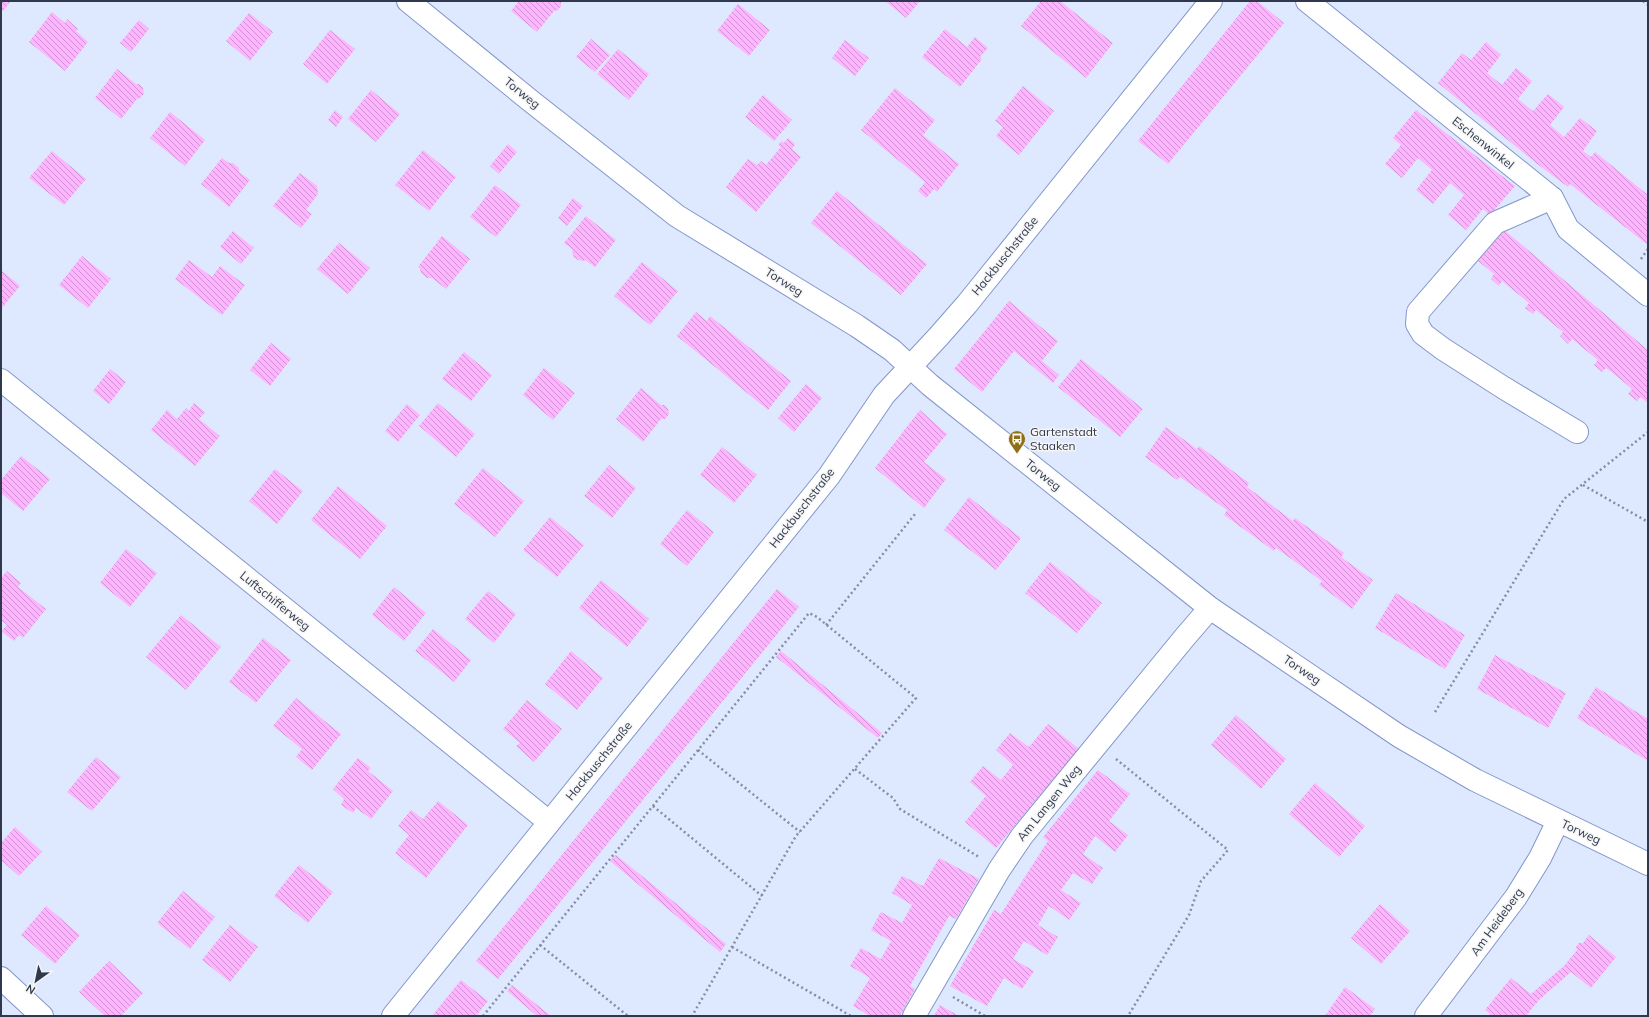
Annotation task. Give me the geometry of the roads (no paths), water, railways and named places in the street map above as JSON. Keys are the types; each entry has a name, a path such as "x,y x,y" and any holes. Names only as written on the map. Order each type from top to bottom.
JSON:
{"street":[{"name":"Torweg","path":"408,1 532,102 677,216 857,326 892,350 936,389 1210,608 1399,736 1475,780 1648,864"},
{"name":"Hackbuschstraße","path":"393,1016 829,476 884,395 967,304 1211,1"},
{"name":"Eschenwinkel","path":"1307,1 1552,198 1568,229 1648,295"},
{"path":"1552,198 1495,223 1418,312 1417,324 1423,334 1443,349 1577,432"},
{"name":"Luftschifferweg","path":"1,380 549,822"},
{"name":"Am Langen Weg","path":"914,1016 999,870 1022,836 1210,608"},
{"name":"Am Heideberg","path":"1426,1016 1516,897 1540,858 1558,821"},
{"path":"1,978 42,1016"}],"place":[{"name":"Gartenstadt Staaken","path":"1017,454"}]}
